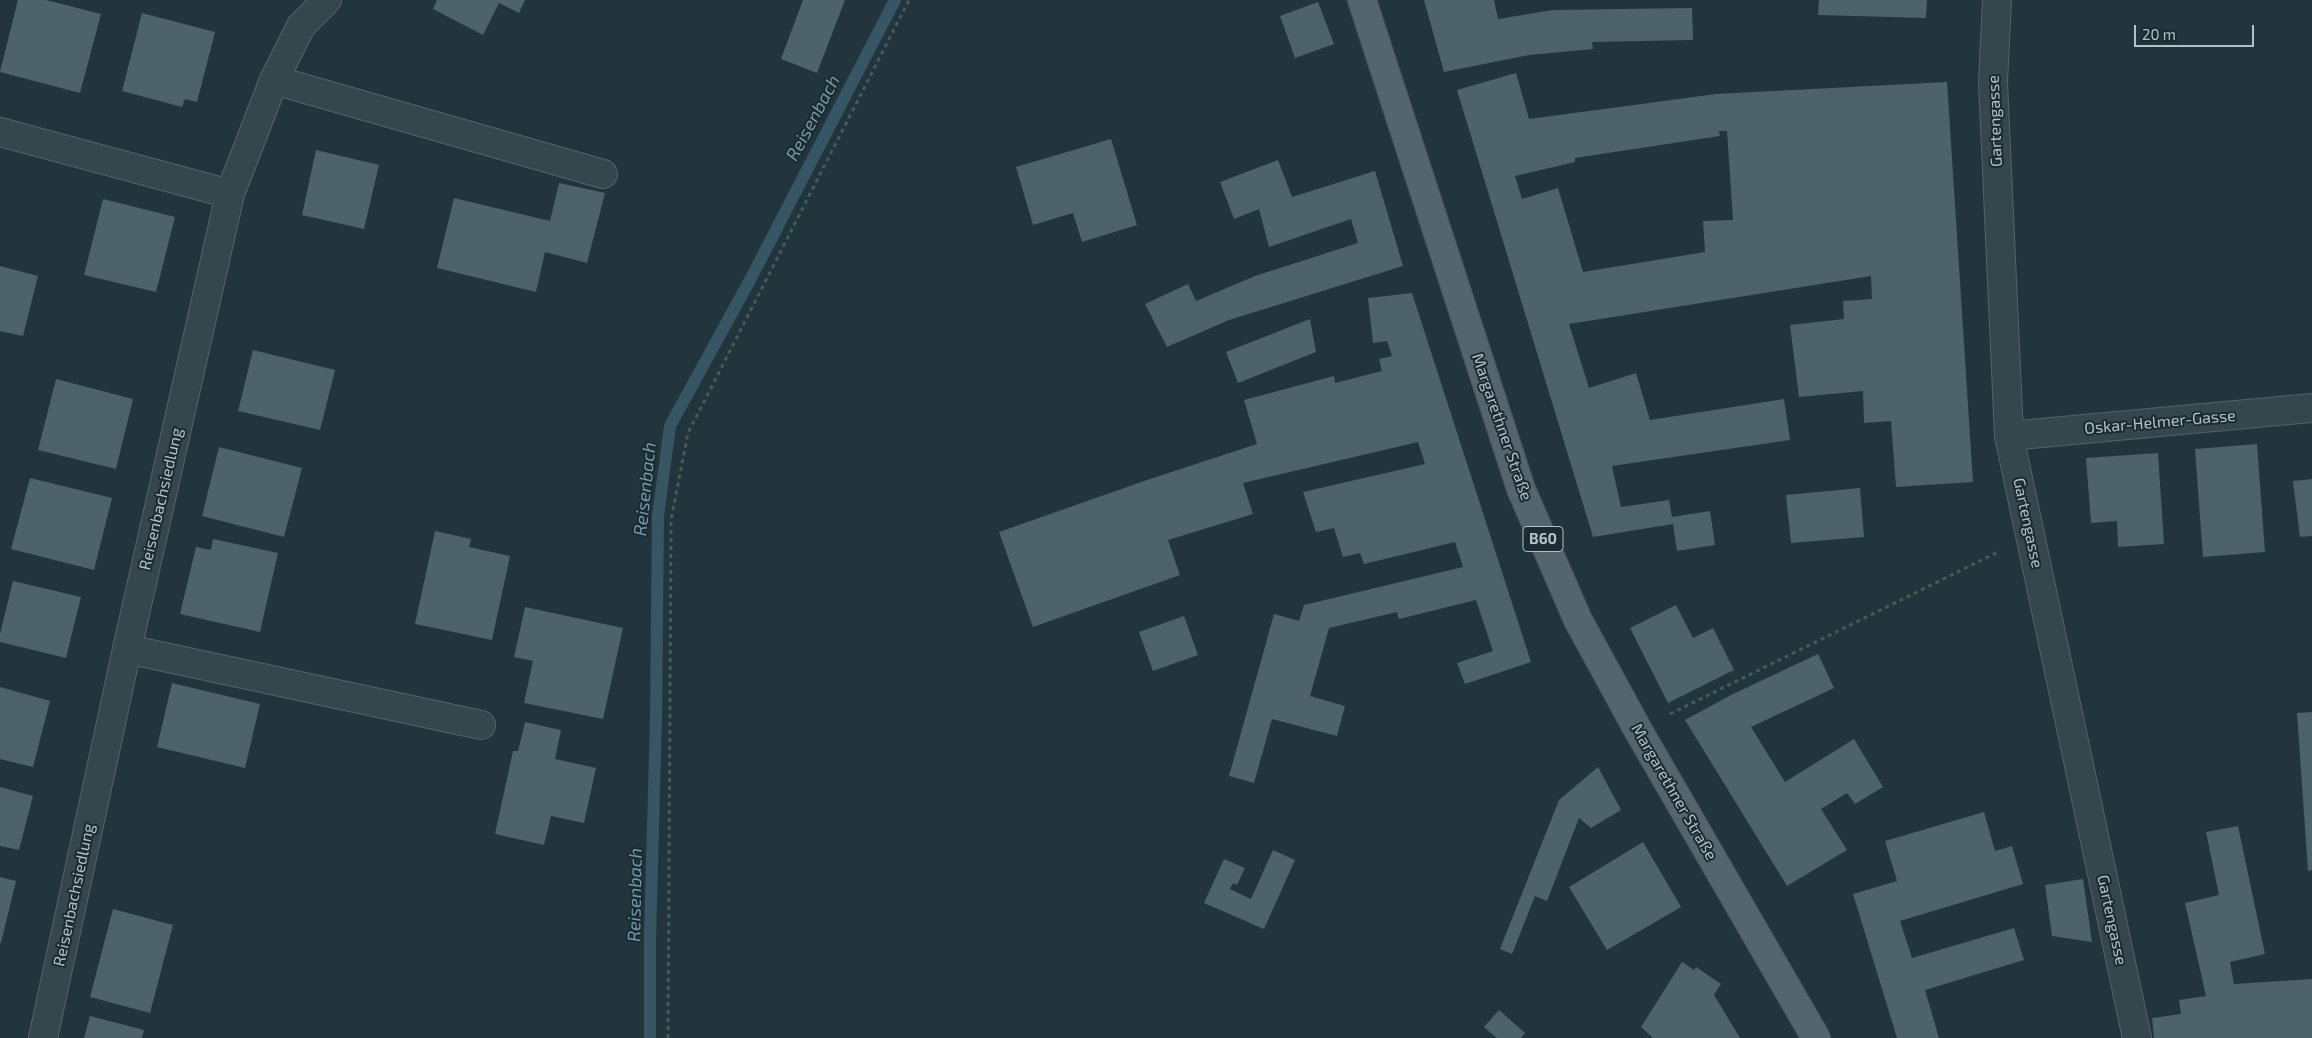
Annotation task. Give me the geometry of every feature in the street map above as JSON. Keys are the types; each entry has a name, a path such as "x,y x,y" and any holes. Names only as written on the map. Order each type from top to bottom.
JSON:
{"main road":[{"name":"Margarethner Straße","path":"1362,0 1521,489 1578,620 1638,730 1816,1038"}],"street":[{"name":"Reisenbachsiedlung","path":"43,1038 127,649 230,194 274,80 301,26 326,0"},
{"name":"Gartengasse","path":"1997,0 1993,82 2009,436 2137,1038"},
{"path":"274,80 603,174"},
{"path":"0,132 230,194"},
{"name":"Oskar-Helmer-Gasse","path":"2009,436 2312,408"},
{"path":"127,649 480,725"}],"path":[{"path":"668,1038 671,520 688,433 909,0"},
{"path":"1638,730 2030,536"}],"building":[{"path":"18,0 46,0 101,14 80,93 0,72"},
{"path":"437,0 525,0 519,13 499,3 483,35 433,9"},
{"path":"803,0 845,0 817,73 781,59"},
{"path":"1424,0 1494,0 1498,19 1553,10 1692,8 1693,40 1592,42 1593,49 1529,55 1444,72"},
{"path":"1819,0 1927,0 1926,18 1818,15"},
{"path":"1318,2 1334,44 1295,58 1280,16"},
{"path":"142,13 215,32 197,102 185,99 182,107 122,91"},
{"path":"1516,73 1529,119 1716,94 1947,82 1973,482 1896,487 1891,421 1864,423 1863,391 1799,397 1790,325 1844,319 1843,301 1872,299 1871,276 1569,324 1589,388 1636,373 1650,420 1784,399 1790,440 1612,466 1621,507 1669,500 1672,517 1710,511 1715,545 1677,551 1673,524 1593,537 1457,90","holes":["1719,131 1727,131 1733,220 1703,221 1705,252 1583,272 1558,188 1522,199 1515,176 1575,162 1575,158 1720,136"]},
{"path":"1111,139 1137,225 1082,242 1073,213 1033,225 1016,167"},
{"path":"316,150 379,165 364,229 302,215"},
{"path":"1278,160 1292,197 1375,171 1403,266 1229,320 1167,347 1145,304 1188,284 1196,301 1255,276 1358,243 1351,219 1269,247 1259,209 1234,219 1220,182"},
{"path":"559,183 605,193 587,263 545,252 536,292 437,268 454,198 550,221"},
{"path":"103,199 175,217 156,292 84,275"},
{"path":"0,266 38,276 23,336 0,331"},
{"path":"1412,293 1531,662 1465,684 1457,663 1493,651 1476,600 1399,619 1397,612 1329,628 1310,696 1345,706 1337,736 1272,719 1254,783 1229,776 1274,614 1299,621 1304,605 1463,567 1455,542 1364,564 1360,553 1343,557 1334,528 1316,532 1303,492 1425,464 1418,442 1243,483 1253,514 1168,540 1180,575 1033,627 999,532 1257,444 1244,400 1334,376 1335,383 1382,371 1379,359 1392,356 1387,341 1373,343 1368,298"},
{"path":"1310,319 1316,352 1238,383 1226,352"},
{"path":"253,350 335,370 320,430 238,411"},
{"path":"56,379 133,399 116,469 38,450"},
{"path":"2257,444 2265,552 2203,557 2195,449"},
{"path":"219,447 302,468 284,537 202,516"},
{"path":"2158,453 2164,544 2118,547 2117,521 2091,523 2086,458"},
{"path":"30,478 112,498 94,570 11,549"},
{"path":"2312,479 2312,536 2300,537 2293,481"},
{"path":"1860,488 1864,537 1791,543 1786,495"},
{"path":"435,531 471,539 469,547 510,556 492,640 415,624"},
{"path":"213,539 278,553 260,632 180,614 196,547 211,550"},
{"path":"13,581 81,597 66,658 0,642 0,634"},
{"path":"1676,605 1693,638 1713,628 1734,670 1668,703 1630,628"},
{"path":"525,607 623,628 603,719 524,703 533,661 514,657"},
{"path":"1184,616 1198,655 1153,671 1139,632"},
{"path":"1818,654 1834,688 1751,727 1785,782 1854,739 1883,787 1855,804 1847,793 1821,809 1847,850 1787,886 1685,720 1731,695"},
{"path":"172,683 260,704 245,768 157,747"},
{"path":"0,687 50,701 33,767 0,759"},
{"path":"2312,712 2312,870 2308,871 2297,713"},
{"path":"525,722 561,730 555,759 596,768 584,823 551,816 544,845 495,834 513,751 518,751"},
{"path":"1598,767 1621,810 1591,828 1579,818 1547,901 1535,896 1512,954 1500,949 1559,800"},
{"path":"0,787 33,796 19,850 0,846"},
{"path":"1984,812 1995,851 2012,846 2023,884 1900,921 1912,958 2014,928 2024,960 1925,990 1939,1038 1897,1038 1853,894 1897,881 1885,841"},
{"path":"2238,826 2265,954 2230,962 2234,984 2312,979 2312,1038 2154,1038 2152,1018 2181,1014 2179,1000 2206,996 2185,903 2219,895 2206,832"},
{"path":"1643,842 1681,907 1607,950 1569,887"},
{"path":"1273,850 1295,860 1264,929 1204,903 1224,859 1245,868 1237,885 1233,883 1230,889 1251,899"},
{"path":"0,877 16,881 1,943 0,943"},
{"path":"2083,879 2092,942 2052,936 2045,885"},
{"path":"113,909 173,925 150,1013 90,997"},
{"path":"1682,962 1694,970 1696,967 1721,984 1714,995 1740,1038 1653,1038 1641,1027"},
{"path":"1499,1010 1525,1033 1521,1038 1497,1038 1484,1027"},
{"path":"90,1016 144,1030 142,1038 84,1038"}],"waterway":[{"name":"Reisenbach","path":"650,1038 650,938 656,718 658,516 670,426 750,280 895,0"}]}
